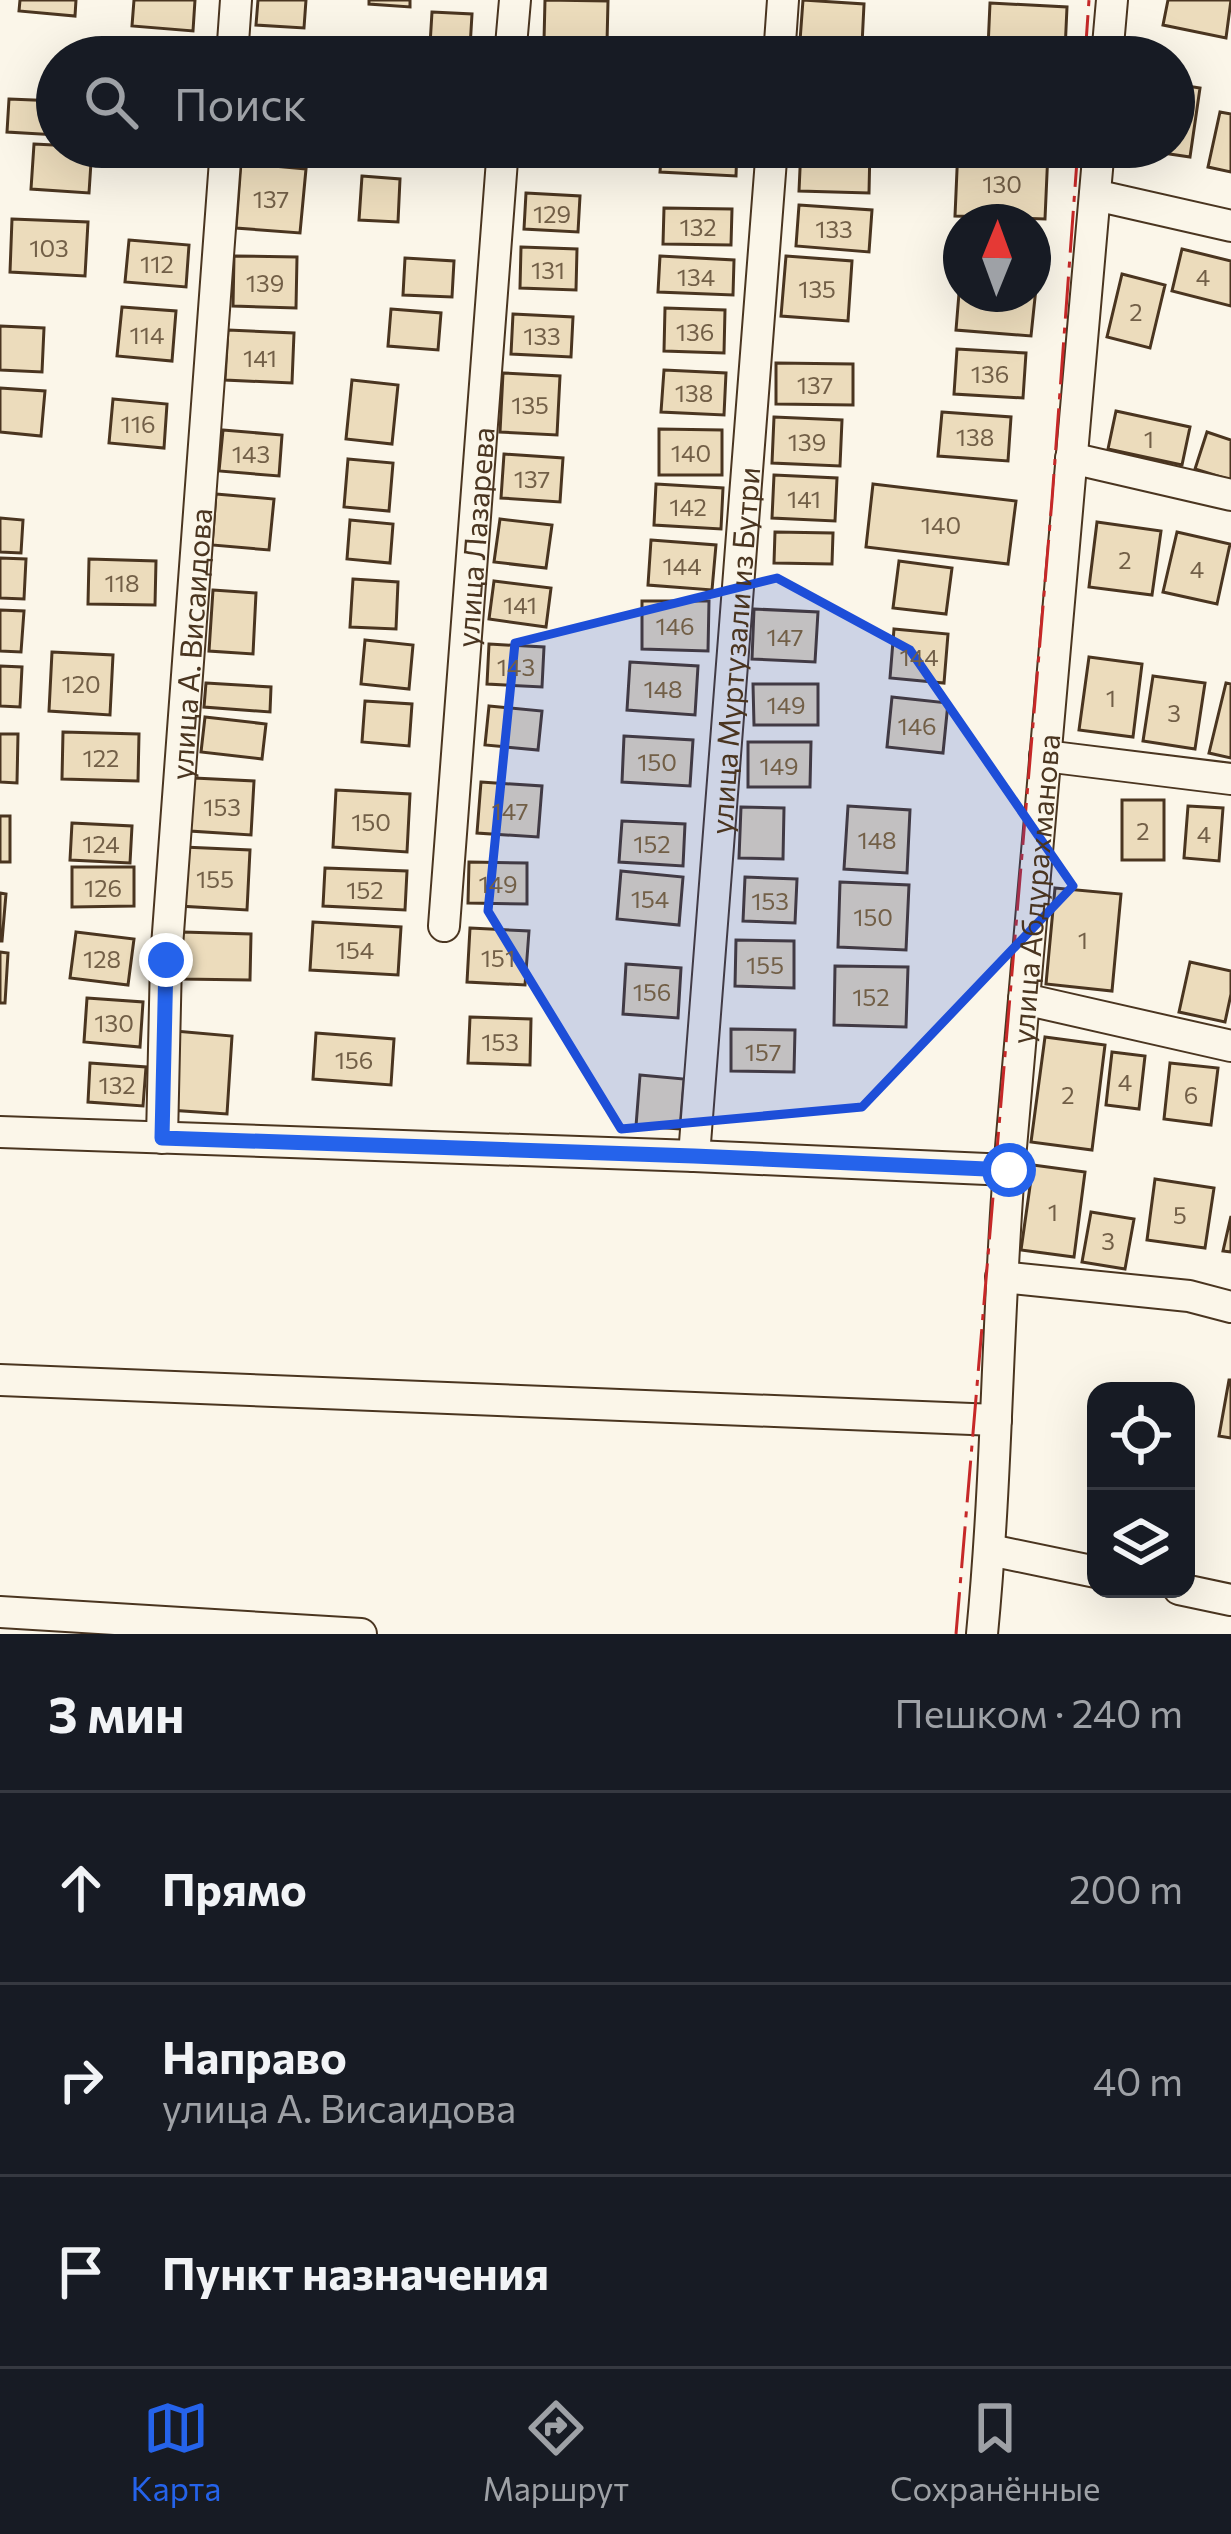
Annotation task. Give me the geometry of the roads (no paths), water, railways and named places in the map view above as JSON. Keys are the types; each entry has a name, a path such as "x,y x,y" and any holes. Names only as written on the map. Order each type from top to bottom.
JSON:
{"street":[{"path":"233,36 236,0"},
{"path":"512,36 515,0"},
{"path":"780,36 783,0"},
{"path":"1109,36 1112,0"},
{"name":"улица А. Висаидова","path":"162,1138 166,960 224,168"},
{"name":"улица Лазарева","path":"444,926 501,168"},
{"name":"улица Муртузали из Бутри","path":"694,1156 770,168"},
{"name":"улица Абдурахманова","path":"982,1634 1009,1170 1097,168"},
{"path":"1095,195 1231,226"},
{"path":"1071,458 1231,495"},
{"path":"1045,756 1231,779"},
{"path":"1024,999 1231,1046"},
{"path":"0,1132 1009,1170"},
{"path":"1001,1277 1189,1296 1231,1307"},
{"path":"0,1379 995,1420"},
{"path":"990,1550 1087,1570"},
{"path":"1195,1592 1231,1600"},
{"path":"0,1612 361,1634"}]}
